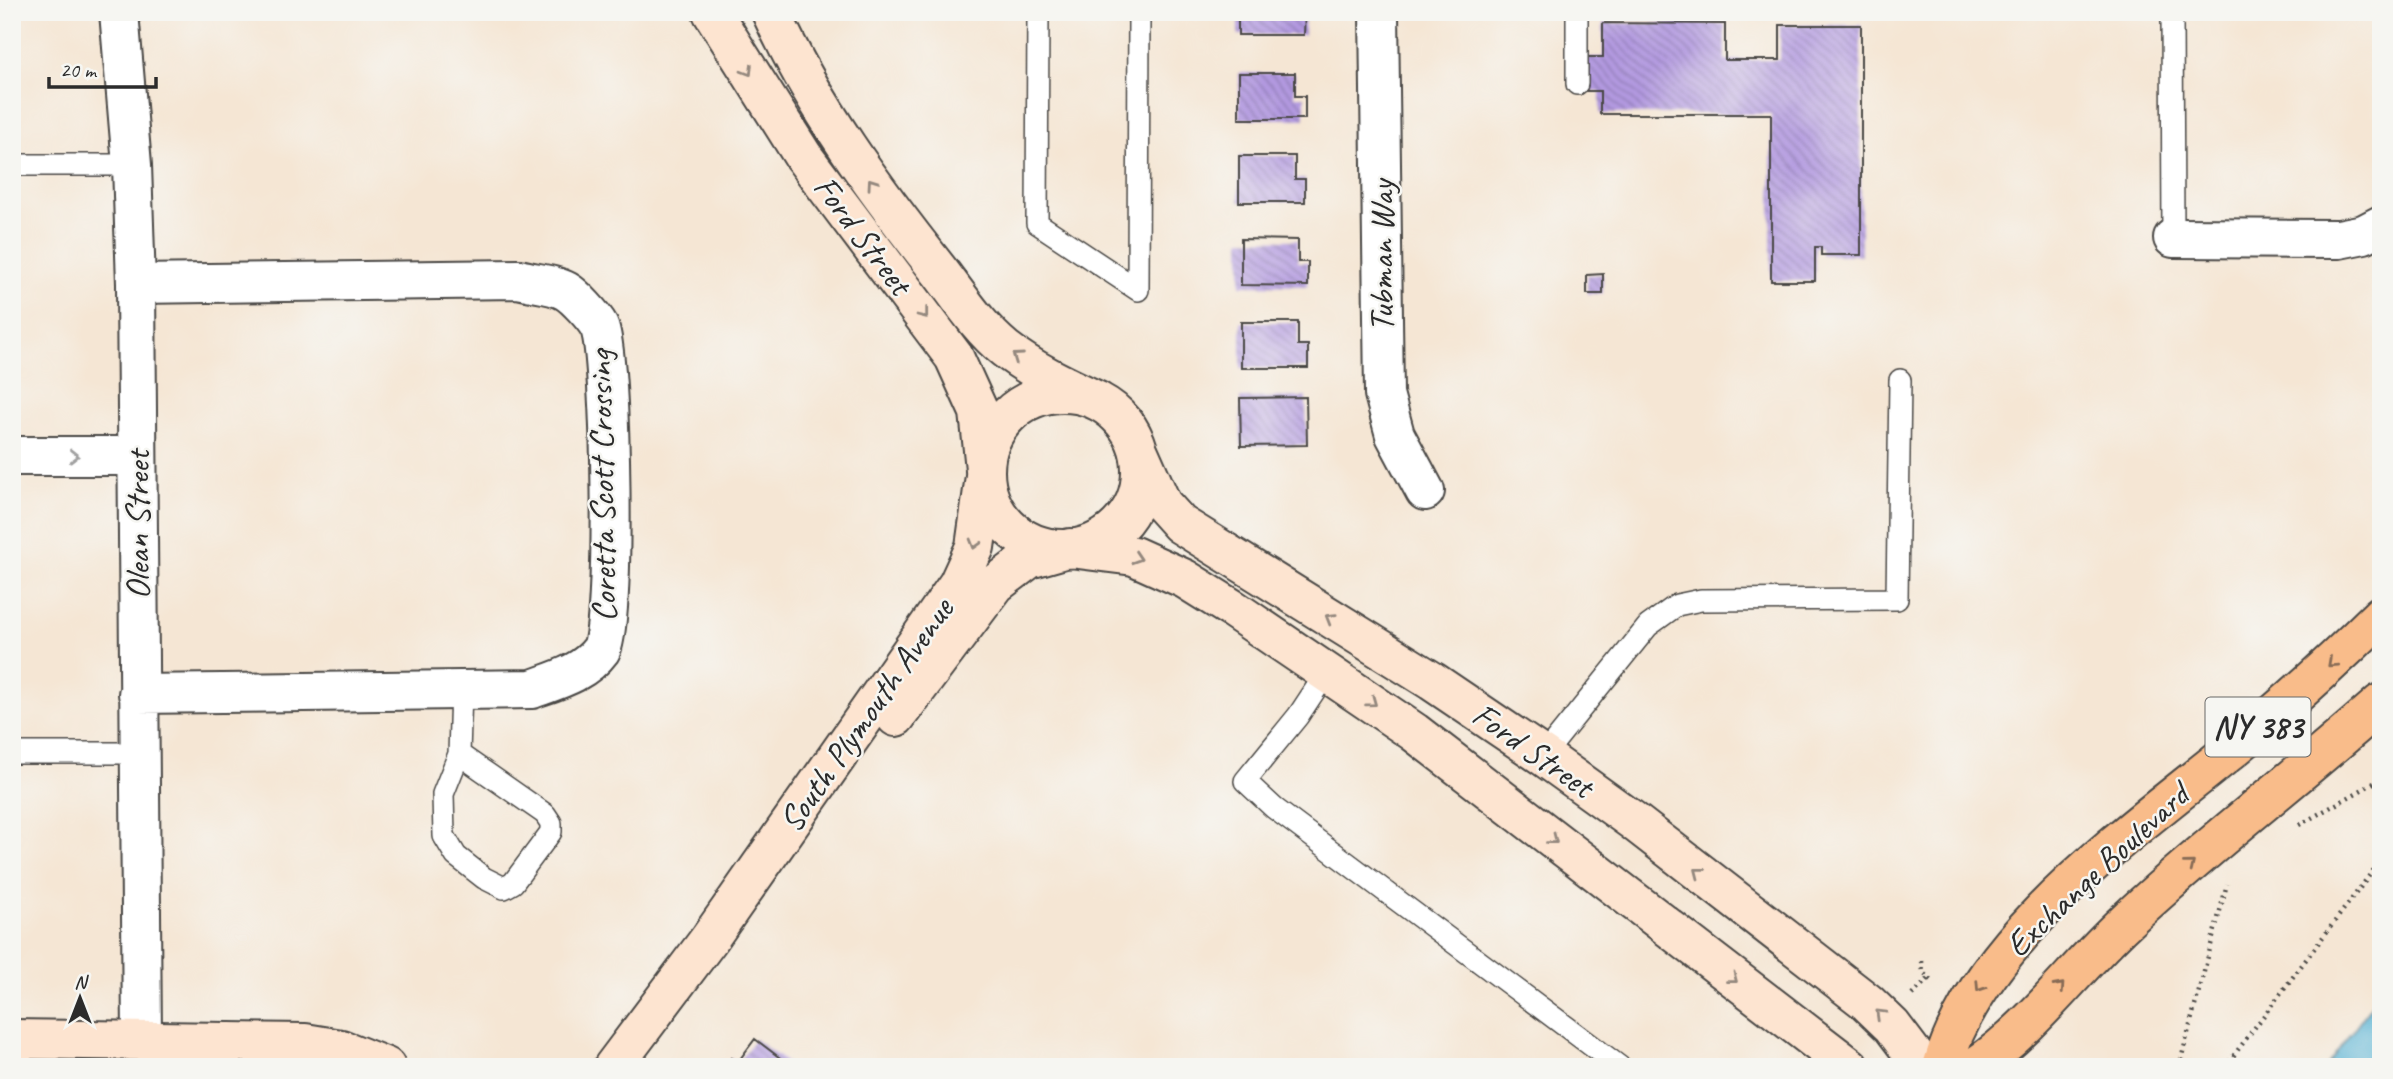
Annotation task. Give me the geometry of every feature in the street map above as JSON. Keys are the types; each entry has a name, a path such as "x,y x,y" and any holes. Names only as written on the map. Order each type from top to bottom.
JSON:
{"main road":[{"name":"Ford Street","path":"712,12 803,156 954,357 979,412 985,472"},
{"name":"Ford Street","path":"771,12 801,73 844,144 888,207 982,326 1004,348 1031,367 1098,401"},
{"path":"1071,393 1098,401 1126,425 1139,452 1141,482 1126,517 1102,538 1067,549 1036,544 1009,527 993,505 985,472 988,449 1000,424 1027,401 1048,394 1071,393"},
{"name":"Ford Street","path":"1139,452 1162,504 1189,532 1432,681 1543,755 1867,1002 1892,1026 1923,1067"},
{"name":"South Plymouth Avenue","path":"613,1067 710,938 963,574 979,534 985,472"},
{"name":"Ford Street","path":"1067,549 1119,553 1163,568 1205,591 1424,740 1828,1053 1850,1067"},
{"name":"South Plymouth Avenue","path":"710,938 856,769 996,584 1029,559 1067,549"},
{"name":"Exchange Boulevard","path":"1942,1067 1966,1010 2004,954 2060,895 2288,702 2381,615"},
{"name":"Exchange Boulevard","path":"1975,1067 2012,1038 2138,909 2297,777 2381,703"},
{"path":"12,1038 142,1038 305,1043 341,1049 386,1067"}],"street":[{"name":"Olean Street","path":"119,12 132,164 136,284 142,1038"},
{"name":"Tubman Way","path":"1379,12 1384,394 1395,435 1425,491"},
{"path":"2173,238 2339,239 2364,234 2381,225"},
{"name":"Coretta Scott Crossing","path":"136,284 519,279 566,291 598,326 608,370 609,600 602,649 575,674 532,690 138,694"},
{"path":"12,456 137,456"}],"lane":[{"path":"1038,12 1037,223 1138,289 1139,12"},
{"path":"1577,12 1577,84"},
{"path":"2172,12 2173,238"},
{"path":"12,164 132,164"},
{"path":"1543,755 1648,626 1677,605 1701,600 1897,599 1900,380"},
{"path":"1327,672 1298,716 1245,781 1274,808 1620,1067"},
{"path":"459,754 545,814 551,823 551,832 513,883 504,888 493,885 456,856 444,836 443,794 459,754 461,690"},
{"path":"12,753 138,753"}],"path":[{"path":"2225,1067 2381,860"},
{"path":"2179,1067 2228,882"},
{"path":"1922,961 1923,973 1935,984"},
{"path":"1909,998 1929,978"}],"water":[{"path":"2381,992 2381,1067 2326,1067"}],"building":[{"path":"1238,12 1305,12 1304,35 1238,35"},
{"path":"1603,23 1725,24 1725,60 1780,60 1780,25 1861,25 1861,255 1821,255 1821,247 1815,247 1815,281 1771,281 1771,114 1600,114 1600,91 1585,91 1585,57 1603,57"},
{"path":"1239,73 1295,73 1295,96 1305,96 1305,119 1239,119"},
{"path":"1239,156 1295,156 1295,179 1305,179 1305,202 1239,202"},
{"path":"1241,239 1298,240 1298,262 1308,262 1308,286 1241,285"},
{"path":"1603,274 1603,294 1587,294 1587,275"},
{"path":"1241,322 1298,322 1298,345 1308,345 1308,368 1241,368"},
{"path":"1306,397 1307,445 1241,446 1240,398"},
{"path":"755,1039 792,1067 725,1067 731,1058 737,1063"}]}
